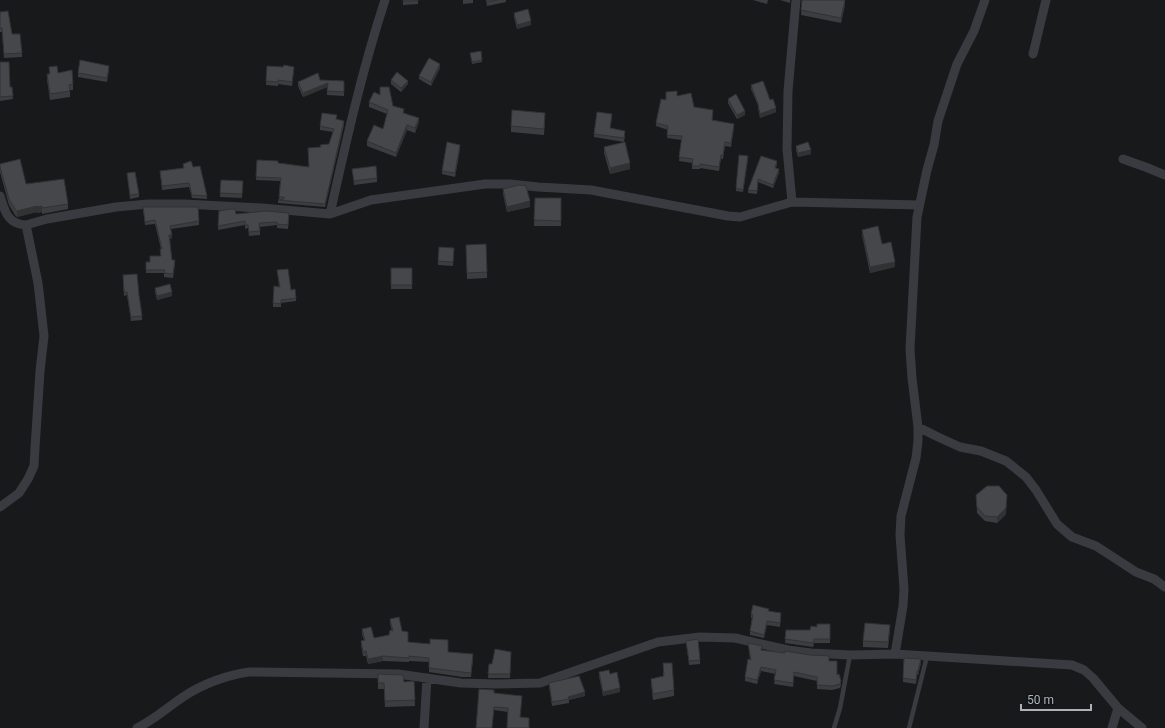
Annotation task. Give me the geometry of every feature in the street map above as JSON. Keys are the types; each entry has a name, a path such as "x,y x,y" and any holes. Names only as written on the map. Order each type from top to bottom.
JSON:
{"street":[{"path":"330,214 354,109 385,0"},
{"path":"792,202 787,150 788,90 796,0"},
{"path":"895,654 903,606 904,589 900,535 901,516 916,458 918,428 910,349 914,262 919,205 934,145 938,121 957,64 974,31 985,0"},
{"path":"1033,54 1046,0"},
{"path":"1123,159 1165,175"},
{"path":"0,196 9,218 21,225 116,207 148,204 184,204 262,208 330,214 371,200 485,184 510,184 538,188 591,190 714,214 740,217 792,202 919,205"},
{"path":"0,507 19,493 34,466 40,371 44,336 38,283 26,225"},
{"path":"918,428 960,447 981,451 1006,461 1026,477 1058,524 1072,537 1096,546 1136,572 1154,579 1165,587"},
{"path":"137,728 185,696 236,673 398,674 461,683 540,683 658,642 700,637 735,638 788,650 811,653 850,655 895,654 1072,665 1084,670 1118,708 1142,728"},
{"path":"424,728 427,678"},
{"path":"1112,728 1118,708"}],"lane":[{"path":"834,728 840,708 850,655"},
{"path":"909,728 927,656"}],"building":[{"path":"418,0 418,1 403,1"},
{"path":"486,0 497,0 487,2"},
{"path":"802,0 845,0 841,18 801,10"},
{"path":"528,9 531,21 517,25 514,13"},
{"path":"8,11 12,34 20,34 22,53 4,54 2,28 0,28 0,12"},
{"path":"481,51 482,60 472,62 470,53"},
{"path":"429,58 440,64 431,82 419,76"},
{"path":"80,60 109,66 107,78 78,73"},
{"path":"0,62 9,62 10,87 12,87 13,96 0,97"},
{"path":"284,65 294,67 292,82 278,80 278,82 266,81 267,66 283,67"},
{"path":"57,66 58,73 72,70 73,84 69,85 70,91 50,94 47,74 50,74 49,67"},
{"path":"397,72 408,81 401,88 391,80"},
{"path":"318,73 320,80 344,81 344,92 327,91 328,83 303,93 298,82"},
{"path":"763,81 770,100 773,99 776,108 760,114 751,85"},
{"path":"380,87 389,87 393,106 404,109 403,113 419,118 415,128 407,125 396,153 367,141 374,125 383,129 388,110 369,102 374,92 380,95"},
{"path":"677,91 677,96 691,93 694,107 713,110 712,120 734,124 731,143 725,142 719,167 700,164 700,166 692,166 693,159 679,157 682,136 667,135 668,126 656,123 661,99 666,100 666,92"},
{"path":"736,94 745,111 737,115 728,99"},
{"path":"512,110 545,113 544,129 511,126"},
{"path":"597,112 612,114 610,128 625,131 624,138 594,134"},
{"path":"322,113 337,115 336,119 344,121 325,204 278,200 284,199 284,197 279,197 281,178 256,177 257,160 278,161 278,163 309,167 308,148 321,147 320,145 329,144 334,129 320,126"},
{"path":"447,142 460,145 455,173 442,171"},
{"path":"625,142 630,163 610,168 604,147"},
{"path":"808,142 811,150 798,153 796,146"},
{"path":"739,155 748,156 743,190 736,188"},
{"path":"761,156 777,161 775,168 779,169 773,185 758,179 757,191 748,190"},
{"path":"20,159 26,184 64,179 68,204 42,208 42,206 37,206 17,211 9,199 0,164"},
{"path":"191,161 193,167 200,166 207,196 192,195 189,183 162,186 160,171 184,168 183,164"},
{"path":"376,166 377,178 354,181 352,169"},
{"path":"135,172 139,194 130,195 127,173"},
{"path":"221,180 243,181 242,194 220,193"},
{"path":"519,185 526,186 530,201 507,207 503,189"},
{"path":"535,198 561,198 561,221 534,220"},
{"path":"143,207 198,207 199,221 170,226 172,235 169,235 172,260 175,260 173,274 164,273 165,270 146,270 146,262 150,262 150,256 161,256 160,249 162,249 155,220 145,222"},
{"path":"235,209 236,214 266,211 289,213 288,225 277,224 277,222 259,223 260,231 249,232 248,225 245,225 245,221 218,226 219,211"},
{"path":"878,226 882,244 891,242 895,262 870,267 862,230"},
{"path":"486,244 487,272 467,273 466,245"},
{"path":"439,247 454,248 453,262 438,261"},
{"path":"391,268 412,268 412,285 391,285"},
{"path":"288,269 291,290 295,289 296,298 281,300 281,304 273,303 274,286 280,287 277,270"},
{"path":"137,274 142,316 131,317 127,292 124,292 123,275"},
{"path":"170,284 172,292 157,296 155,288"},
{"path":"987,486 999,486 1007,495 1006,508 997,517 985,516 977,507 976,495"},
{"path":"753,605 769,609 768,611 781,613 780,623 767,621 764,635 750,631"},
{"path":"399,617 402,631 408,632 408,642 430,644 430,639 448,640 448,652 473,654 471,673 429,668 429,658 383,656 368,659 366,651 363,652 361,641 365,640 362,629 371,627 374,638 389,635 390,630 393,631 390,619"},
{"path":"865,623 890,625 888,642 863,641"},
{"path":"817,624 830,624 830,639 814,639 813,643 785,639 786,630 810,630 811,626 817,627"},
{"path":"698,639 700,660 689,661 686,641"},
{"path":"748,643 762,646 761,650 829,656 829,661 837,661 837,675 839,674 841,681 840,684 832,686 817,685 817,677 794,672 793,683 774,680 776,670 761,667 757,680 745,677 748,659 751,660"},
{"path":"495,649 511,652 510,674 488,674 489,664 492,664"},
{"path":"904,658 921,659 916,680 903,678"},
{"path":"663,663 672,663 674,690 653,694 651,679 664,676"},
{"path":"609,670 610,674 617,672 620,688 603,692 599,672"},
{"path":"378,674 403,675 404,682 414,681 415,700 385,701 384,683 378,683"},
{"path":"579,676 585,692 568,697 569,699 552,702 549,683"},
{"path":"479,689 494,690 494,693 522,696 520,717 529,718 529,728 507,728 508,708 494,707 492,728 476,728"}]}
